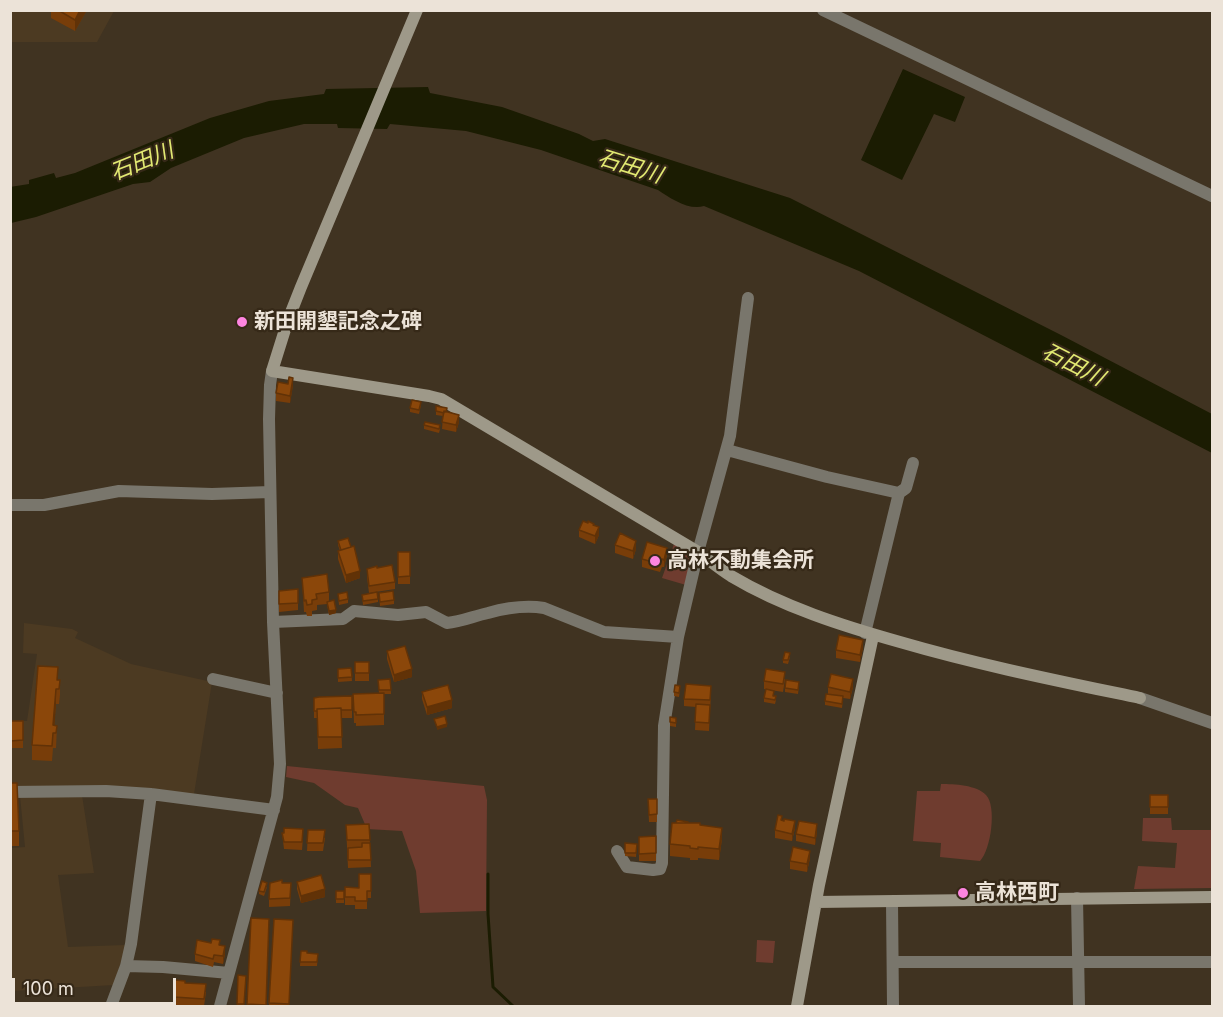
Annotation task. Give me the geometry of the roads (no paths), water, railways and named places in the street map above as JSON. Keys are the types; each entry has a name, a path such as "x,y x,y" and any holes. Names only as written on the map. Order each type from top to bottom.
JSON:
{"street":[{"path":"220,1006 274,810 280,765 270,492 269,419 272,371 292,309 417,10"},
{"path":"824,10 1212,196"},
{"path":"617,851 627,867 653,870 660,869 662,864 664,726 678,637 698,552 730,436 748,298"},
{"path":"272,371 441,399 698,552 746,584 820,617 869,634 976,664 1140,698 1212,723"},
{"path":"726,450 827,477 899,493 906,489 913,463"},
{"path":"10,505 44,505 119,492 212,494 270,492"},
{"path":"797,1006 869,634 899,493"},
{"path":"273,621 343,619 354,611 398,615 426,612 447,623 489,612 535,607 544,608 604,632 678,637"},
{"path":"213,679 277,693"},
{"path":"10,792 106,791 151,794 274,810"},
{"path":"111,1006 126,966 131,944 151,794"},
{"path":"816,902 1212,897"},
{"path":"1077,898 1079,1006"},
{"path":"892,902 893,1006"},
{"path":"893,962 1212,962"},
{"path":"126,966 230,973"}],"water":[{"path":"903,69 965,97 955,122 934,114 902,180 861,160"},
{"name":"石田川","path":"428,87 430,93 502,107 593,141 605,139 790,198 1212,414 1212,453 859,271 704,206 692,207 658,190 541,150 466,131 390,124 387,129 338,128 337,124 304,124 244,138 171,168 150,182 133,184 36,217 11,223 10,187 29,184 29,180 54,173 56,178 75,173 210,118 269,101 324,94 326,89"}],"waterway":[{"path":"488,874 493,987 513,1006"}],"place":[{"name":"新田開墾記念之碑","path":"242,322"},
{"name":"高林不動集会所","path":"655,561"},
{"name":"高林西町","path":"963,893"}]}
